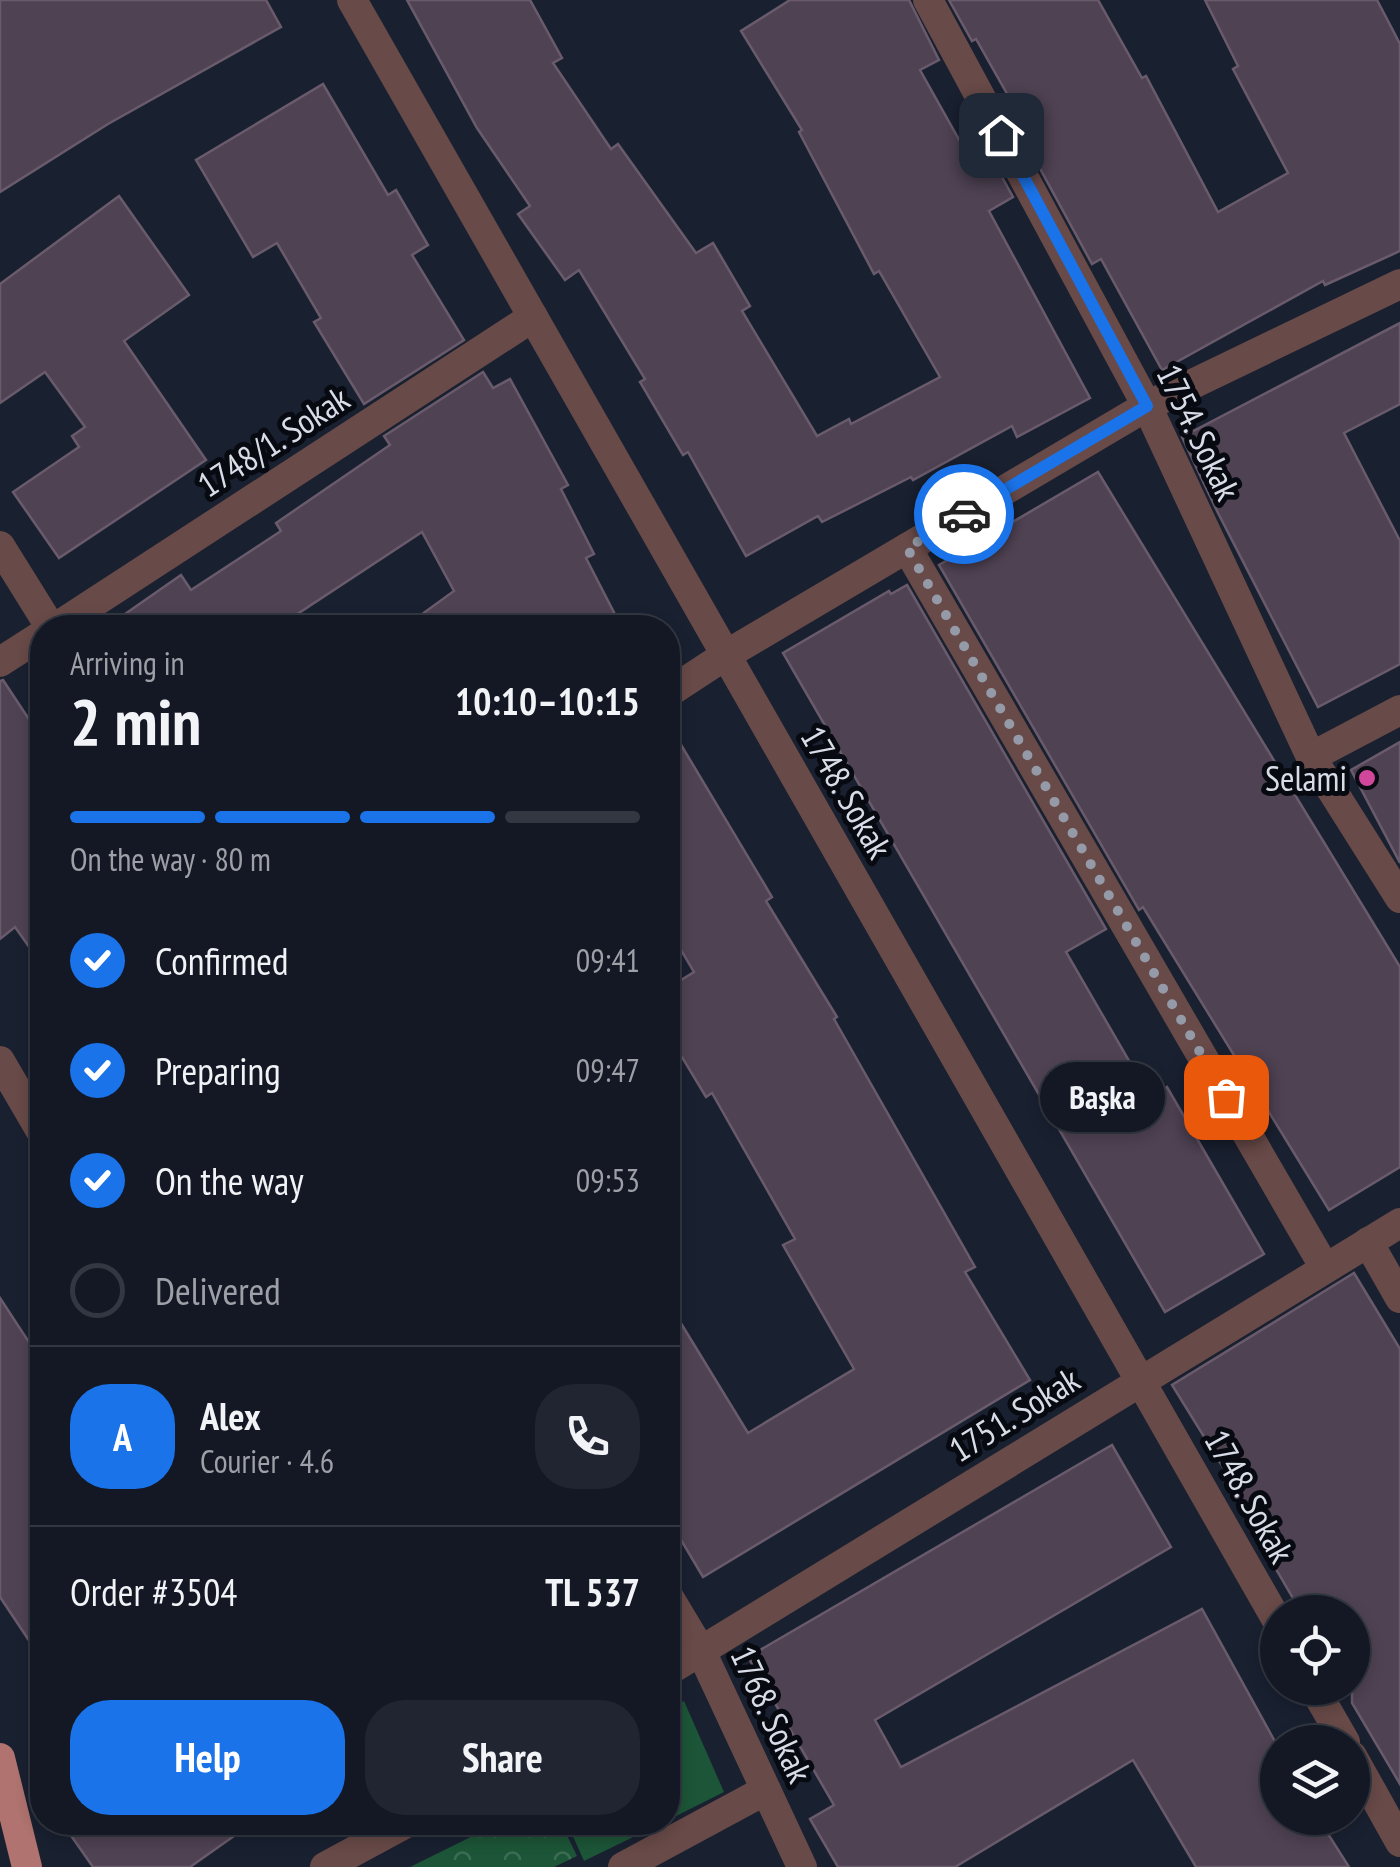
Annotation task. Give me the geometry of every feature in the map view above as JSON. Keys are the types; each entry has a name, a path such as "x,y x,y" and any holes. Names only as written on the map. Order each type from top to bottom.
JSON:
{"main road":[{"path":"0,1758 28,1867"}],"street":[{"name":"1748. Sokak","path":"352,0 1263,1595"},
{"name":"1754. Sokak","path":"928,0 1147,406 1311,757 1400,898"},
{"path":"680,685 1147,406 1400,284"},
{"name":"1748/1. Sokak","path":"73,615 533,317"},
{"path":"0,546 45,615"},
{"path":"907,548 1325,1268"},
{"path":"0,662 30,643"},
{"path":"1311,757 1400,710"},
{"path":"0,1062 22,1108"},
{"name":"1751. Sokak","path":"680,1663 1400,1222"},
{"path":"1368,1242 1400,1298"},
{"name":"1768. Sokak","path":"680,1616 701,1650 802,1867"},
{"path":"1370,1788 1400,1842"},
{"path":"623,1867 766,1790"},
{"path":"325,1867 384,1835"}],"green space":[{"path":"684,1701 724,1792 680,1814 680,1703"},
{"path":"475,1835 567,1835 577,1856 554,1867 410,1867"},
{"path":"572,1835 637,1835 584,1861"}],"building":[{"path":"0,0 266,0 281,27 108,124 0,192"},
{"path":"407,0 530,0 562,58 553,63 611,149 618,144 696,253 713,243 750,306 742,311 817,436 849,419 851,424 940,377 879,271 874,274 799,132 802,130 741,31 790,0 909,0 939,60 920,70 975,168 992,159 1013,197 989,211 1090,398 1017,437 1012,426 913,480 911,477 822,522 818,516 746,556 688,452 683,455 640,382 645,379 579,270 565,280 518,214 530,206 477,128"},
{"path":"949,0 1098,0 1142,78 1146,76 1218,212 1288,173 1233,69 1238,66 1205,0 1377,0 1400,44 1400,251 1325,285 1323,281 1162,370 1101,259 1092,264 1025,141 1032,138 976,39 972,41"},
{"path":"323,84 388,195 396,190 428,245 412,255 464,340 364,404 314,322 321,318 277,243 253,257 196,160"},
{"path":"119,196 189,295 124,341 206,460 59,558 13,492 79,447 72,436 85,427 45,372 0,403 0,284"},
{"path":"1400,323 1400,404 1344,433 1400,541 1400,664 1318,707 1182,437"},
{"path":"483,372 493,388 510,379 568,485 561,489 594,554 586,558 615,615 421,615 454,591 422,532 300,615 124,615 181,575 191,590 281,531 276,523 390,445 384,436"},
{"path":"1098,472 1400,967 1400,1167 1329,1210 1143,907 1139,910 939,565"},
{"path":"907,585 1106,929 1066,952 1150,1097 1167,1087 1264,1254 1165,1312 783,653 889,591 891,594"},
{"path":"0,681 30,721 30,948 15,927 0,939"},
{"path":"1400,742 1400,863 1351,770"},
{"path":"680,743 772,897 766,901 837,1017 834,1019 975,1267 965,1272 1030,1380 703,1577 680,1538 680,1322 748,1433 854,1369 783,1245 795,1239 712,1093 706,1097 680,1054 680,981 694,972 680,948"},
{"path":"1354,1273 1400,1349 1400,1784 1370,1733 1370,1725 1365,1725 1353,1705 1370,1705 1370,1595 1291,1595 1224,1480 1229,1477 1172,1385"},
{"path":"0,1298 30,1344 30,1642 0,1597"},
{"path":"1112,1445 1171,1547 875,1720 901,1767 1202,1609 1266,1725 1260,1725 1260,1835 1329,1835 1349,1867 1196,1867 1133,1760 955,1867 838,1867 810,1819 834,1805 748,1657"},
{"path":"236,1835 190,1867 93,1867 72,1837"}],"way so far":[{"path":"964,514 907,548 1226,1097"}],"place":[{"name":"Selami","path":"1367,778"},
{"name":"Başka","path":"1226,1097"}],"route":[{"path":"964,514 1147,406 1001,135"}]}
